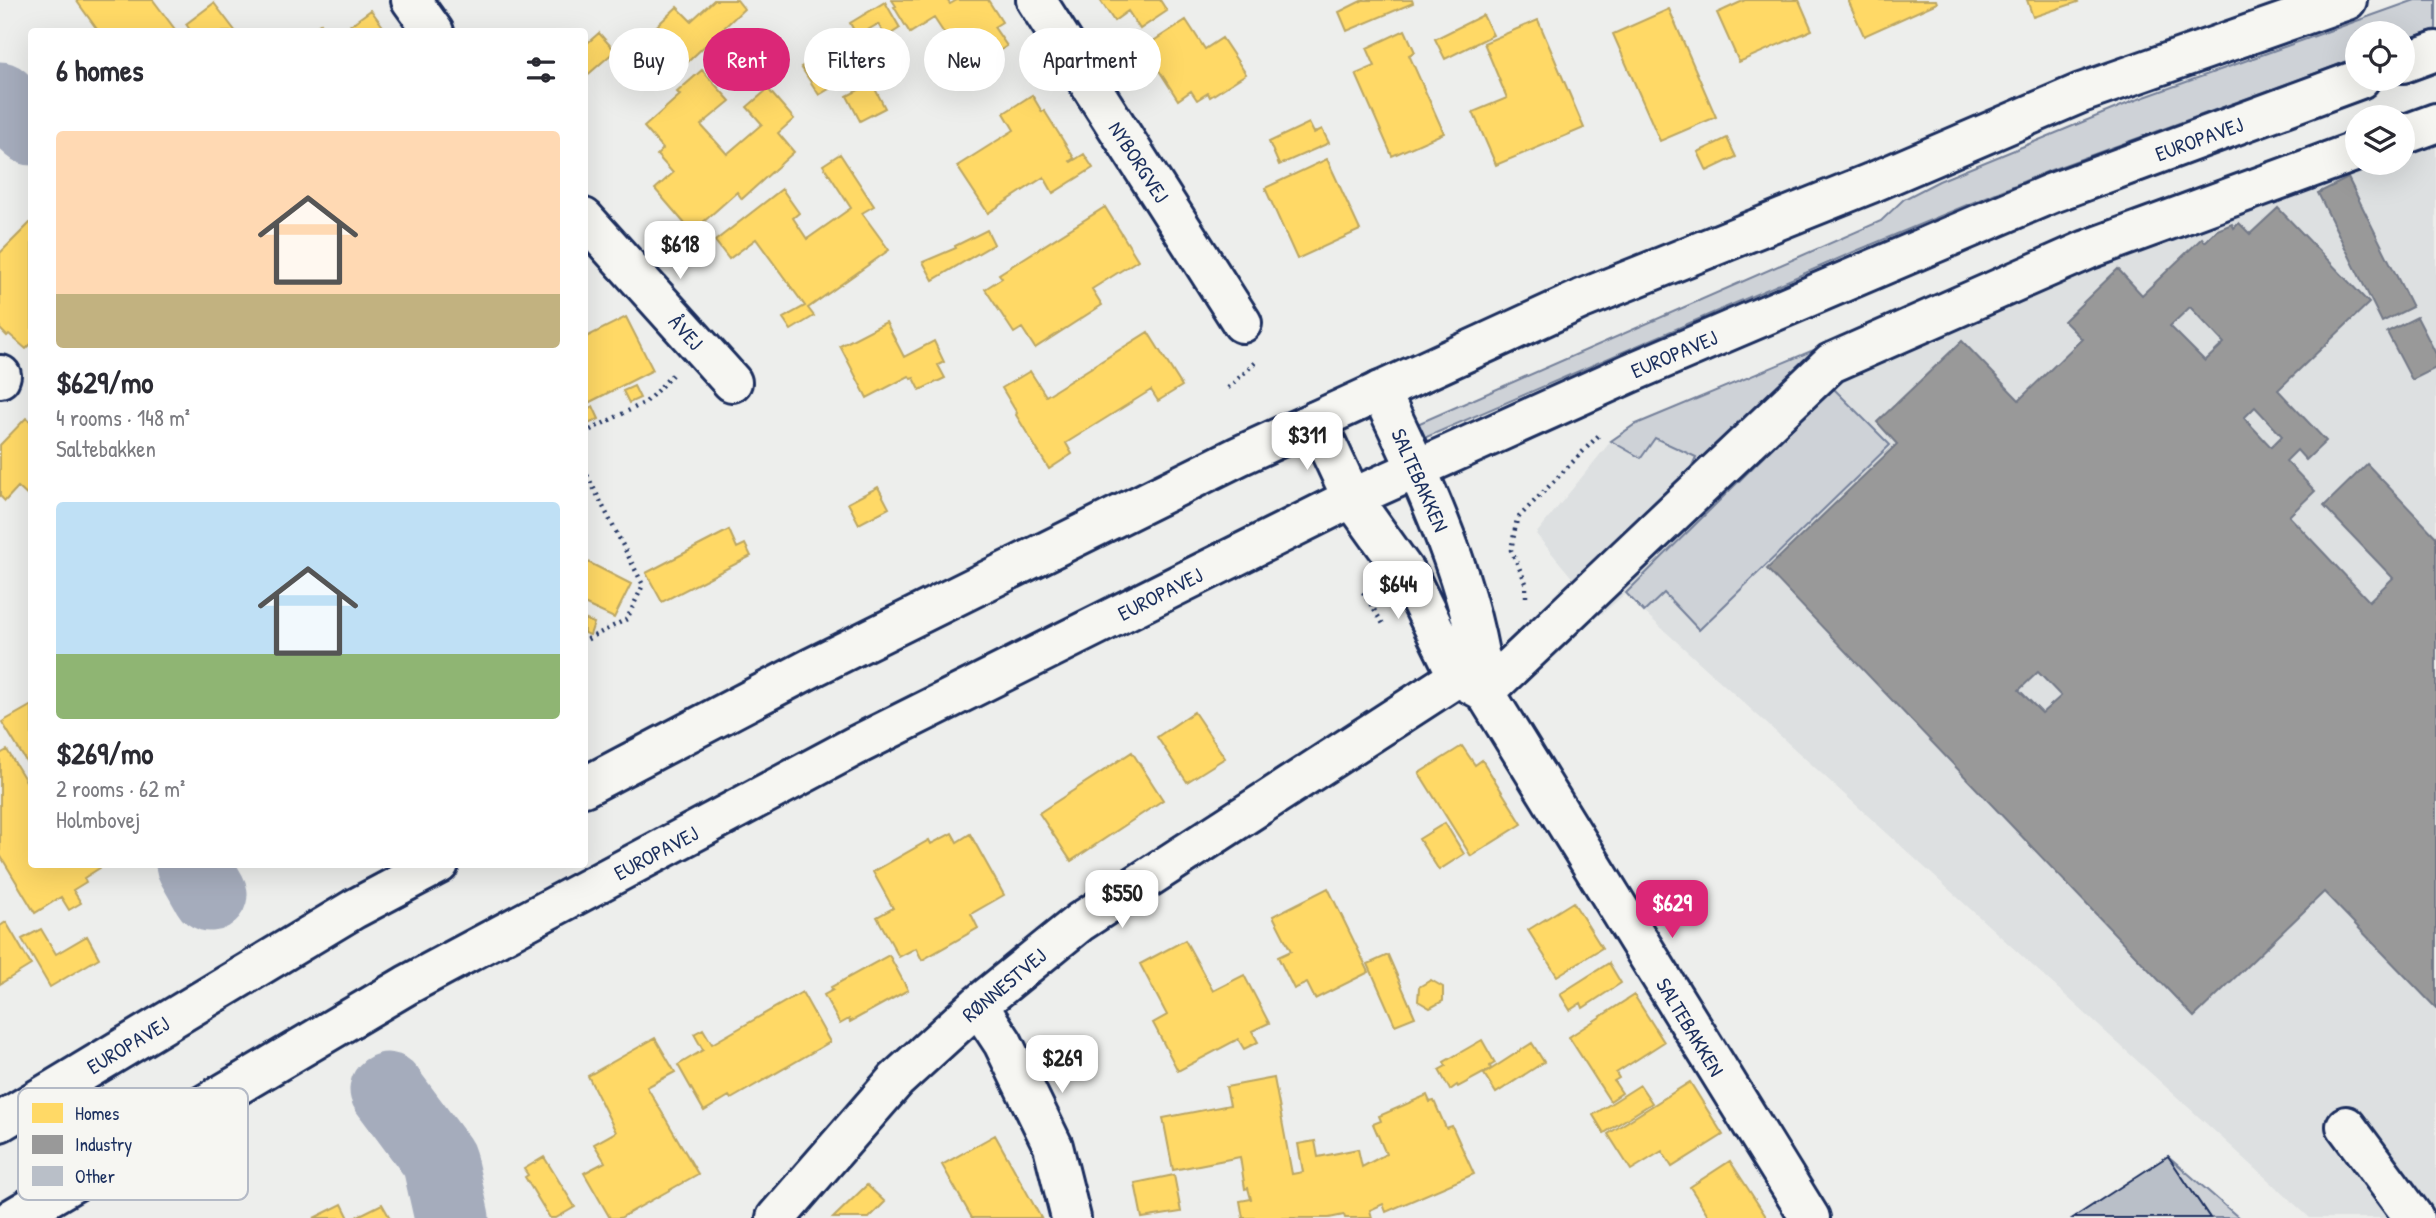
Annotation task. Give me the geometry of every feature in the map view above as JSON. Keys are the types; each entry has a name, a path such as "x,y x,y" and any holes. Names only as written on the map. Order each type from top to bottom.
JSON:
{"main road":[{"path":"411,0 431,28"},
{"name":"NYBORGVEJ","path":"1036,0 1242,323"},
{"path":"588,786 811,668 1239,456 1582,299 1871,183 2081,93 2347,0"},
{"path":"2415,59 2436,51"},
{"name":"EUROPAVEJ","path":"233,1088 407,985 855,747 1352,498 1629,373 2052,193 2345,85"},
{"path":"2415,131 2436,123"},
{"name":"RØNNESTVEJ","path":"776,1218 896,1080 978,1005 1080,922 1475,677 1831,363 2087,250 2345,155"},
{"name":"ÅVEJ","path":"588,222 732,382"},
{"name":"SALTEBAKKEN","path":"1380,391 1457,565 1475,677"},
{"name":"SALTEBAKKEN","path":"1316,421 1352,498 1475,677 1810,1218"},
{"name":"EUROPAVEJ","path":"57,1088 354,909 431,868"},
{"path":"978,1005 1003,1043 1053,1146 1071,1218"},
{"name":"EUROPAVEJ","path":"0,1122 18,1111"},
{"path":"2346,1126 2414,1218"},
{"name":"EUROPAVEJ","path":"13,1218 43,1200"}],"path":[{"path":"588,431 646,402 699,347"},
{"path":"588,476 643,585 627,619 588,639"}],"shaded area":[{"path":"2415,0 2436,0 2436,29 2415,37 2415,21 2356,21"},
{"path":"2345,25 2345,62 2051,170 1856,251 1422,439 1415,425 1881,221 1904,199 1939,181 2136,100"},
{"path":"2436,105 2436,1218 2310,1218 1626,593 1602,614 1536,534 1611,441 1634,425 1821,347 2345,167 2345,175 2415,175 2415,113"},
{"path":"1821,347 1685,481 1696,457 1655,438 1641,458 1611,441 1634,425"},
{"path":"1833,388 1890,445 1699,630 1664,593 1644,612 1626,593"},
{"path":"2168,1156 2239,1218 2210,1218"}],"building: Homes":[{"path":"76,0 153,0 174,28 96,28"},
{"path":"714,0 737,0 744,9 724,28 703,28 703,48 689,61 689,28 655,28 677,7 691,21"},
{"path":"892,0 947,0 950,4 957,0 988,0 1002,22 995,28 941,28 934,18 910,33 910,28 907,28 894,7 896,6"},
{"path":"1100,0 1160,0 1167,11 1142,28 1128,11 1114,21"},
{"path":"1363,0 1412,0 1413,3 1347,31 1339,12"},
{"path":"1745,0 1799,0 1812,30 1739,62 1717,13"},
{"path":"1848,0 1936,0 1937,3 1864,36"},
{"path":"2027,0 2077,0 2078,2 2033,17"},
{"path":"885,2 900,28 880,28 878,24 871,28 853,28 850,23"},
{"path":"214,3 233,28 189,28 186,24"},
{"path":"1669,9 1716,117 1660,141 1613,34"},
{"path":"371,10 384,28 346,28"},
{"path":"1483,15 1493,35 1445,59 1435,39"},
{"path":"1186,20 1205,49 1222,38 1246,74 1210,97 1208,93 1197,100 1191,91 1178,100 1161,74 1161,36"},
{"path":"1538,20 1584,128 1496,165 1473,112 1507,98 1484,43"},
{"path":"1405,30 1415,52 1409,55 1444,133 1392,156 1356,74 1375,66 1367,48"},
{"path":"599,33 609,44 609,56 588,75 588,43"},
{"path":"702,70 703,91 721,91 730,101 701,125 727,154 762,124 747,107 766,91 770,91 794,119 778,133 794,152 742,199 737,192 692,232 655,189 673,173 657,155 663,149 644,127 680,95 678,91 689,91 689,81"},
{"path":"857,91 876,91 885,108 860,121 847,96"},
{"path":"1032,95 1074,158 1070,161 1084,154 1093,168 1053,193 1044,177 988,213 957,166 1014,130 1004,113"},
{"path":"1309,123 1314,133 1322,129 1329,143 1279,165 1269,142"},
{"path":"1727,138 1736,157 1707,171 1698,152"},
{"path":"840,154 874,206 862,213 889,250 808,308 814,316 791,330 783,318 805,306 756,239 729,259 715,241 782,189 799,213 793,218 807,239 851,208 823,165"},
{"path":"1327,159 1360,230 1297,259 1265,188"},
{"path":"1105,207 1138,260 1092,289 1102,305 1035,348 1022,328 1014,333 985,289 1002,278 999,274"},
{"path":"28,225 26,349 0,329 0,253"},
{"path":"987,230 994,244 933,280 923,262 956,248 955,246"},
{"path":"626,317 653,370 588,403 588,336"},
{"path":"886,322 904,357 934,341 944,362 938,365 945,378 920,390 914,378 909,376 867,398 840,346"},
{"path":"1148,332 1182,386 1158,401 1151,390 1066,443 1072,454 1049,469 1002,388 1030,371 1046,396"},
{"path":"634,386 640,398 629,403 623,391"},
{"path":"593,406 599,419 588,424 588,408"},
{"path":"26,418 28,420 28,496 18,487 5,501 0,496 0,445"},
{"path":"878,487 889,508 859,524 848,503"},
{"path":"729,530 737,548 745,544 751,556 662,602 646,573"},
{"path":"588,562 631,584 614,618 588,606"},
{"path":"588,621 594,623 588,634"},
{"path":"28,707 28,764 2,722"},
{"path":"1194,712 1225,758 1187,782 1157,737"},
{"path":"1462,746 1475,765 1482,760 1522,824 1471,856 1419,773"},
{"path":"7,750 28,784 28,868 100,868 84,878 86,882 73,890 81,903 69,910 61,897 35,913 0,855 0,754"},
{"path":"1132,752 1163,800 1071,861 1039,813"},
{"path":"1445,823 1464,854 1439,870 1419,839"},
{"path":"952,833 957,842 970,834 1004,895 971,914 978,928 922,960 916,948 899,957 877,917 893,908 873,872 929,840 931,844"},
{"path":"1328,888 1369,972 1315,999 1307,983 1294,989 1278,957 1291,951 1273,916"},
{"path":"1573,902 1602,948 1557,976 1528,930"},
{"path":"6,922 31,965 0,984 0,926"},
{"path":"41,929 56,954 87,936 99,958 50,987 22,939"},
{"path":"1185,940 1213,991 1244,975 1269,1023 1252,1031 1258,1042 1244,1049 1238,1039 1178,1071 1153,1023 1167,1015 1140,964"},
{"path":"889,955 908,990 850,1022 849,1019 840,1024 824,995 833,990 831,987"},
{"path":"1388,955 1415,1017 1395,1025 1368,964"},
{"path":"1609,963 1621,983 1583,1008 1581,1003 1570,1010 1560,994"},
{"path":"1431,980 1443,987 1443,1001 1430,1008 1418,1001 1419,987"},
{"path":"802,992 830,1042 731,1099 729,1096 704,1111 678,1065 703,1050 694,1034 703,1029 712,1044"},
{"path":"1634,995 1664,1042 1616,1073 1619,1078 1614,1081 1622,1093 1610,1101 1569,1037"},
{"path":"655,1038 675,1072 647,1087 698,1174 620,1218 610,1218 584,1173 605,1162 594,1144 616,1132 588,1076"},
{"path":"1482,1040 1495,1063 1490,1066 1491,1069 1450,1090 1439,1070 1446,1066 1444,1062"},
{"path":"1532,1043 1544,1062 1496,1093 1484,1074"},
{"path":"1274,1078 1292,1174 1303,1172 1298,1144 1315,1141 1318,1157 1358,1149 1362,1167 1386,1154 1373,1124 1381,1121 1379,1116 1427,1095 1430,1102 1434,1101 1446,1128 1452,1126 1474,1174 1386,1212 1383,1204 1370,1210 1372,1218 1345,1218 1344,1215 1329,1218 1243,1218 1240,1201 1251,1199 1248,1188 1245,1189 1240,1157 1173,1170 1163,1118 1230,1105 1226,1087"},
{"path":"1690,1082 1723,1135 1672,1167 1662,1151 1631,1170 1608,1134"},
{"path":"1640,1085 1652,1103 1604,1133 1593,1115"},
{"path":"995,1135 1041,1218 972,1218 942,1165"},
{"path":"544,1157 575,1207 556,1218 550,1218 525,1177 528,1175 524,1169"},
{"path":"1730,1161 1767,1218 1710,1218 1690,1187"},
{"path":"1174,1175 1181,1212 1142,1218 1135,1183"},
{"path":"867,1185 885,1202 869,1218 833,1218"},
{"path":"342,1204 349,1218 314,1218"},
{"path":"382,1204 390,1218 354,1218"}],"building: Industry":[{"path":"2348,178 2412,307 2382,322 2318,193"},
{"path":"2278,208 2369,303 2278,390 2326,441 2306,460 2297,450 2286,461 2315,491 2289,516 2369,601 2393,578 2324,506 2367,464 2436,537 2436,1008 2324,892 2194,1017 1767,569 1897,444 1877,422 1962,341 2019,400 2082,339 2064,321 2118,269 2142,295 2202,238 2205,242 2217,230 2232,224 2234,228 2239,223 2250,234","holes":["2190,307 2224,343 2205,361 2170,326","2255,407 2282,436 2271,447 2244,418","2038,672 2061,696 2042,713 2019,690"]},
{"path":"2417,317 2436,354 2436,368 2412,380 2387,332"}],"building: Other":[{"path":"2168,1156 2210,1218 2073,1218"}],"waterway":[{"path":"0,99 28,124"},
{"path":"195,868 210,894"},
{"path":"387,1090 439,1160 452,1218"}]}
